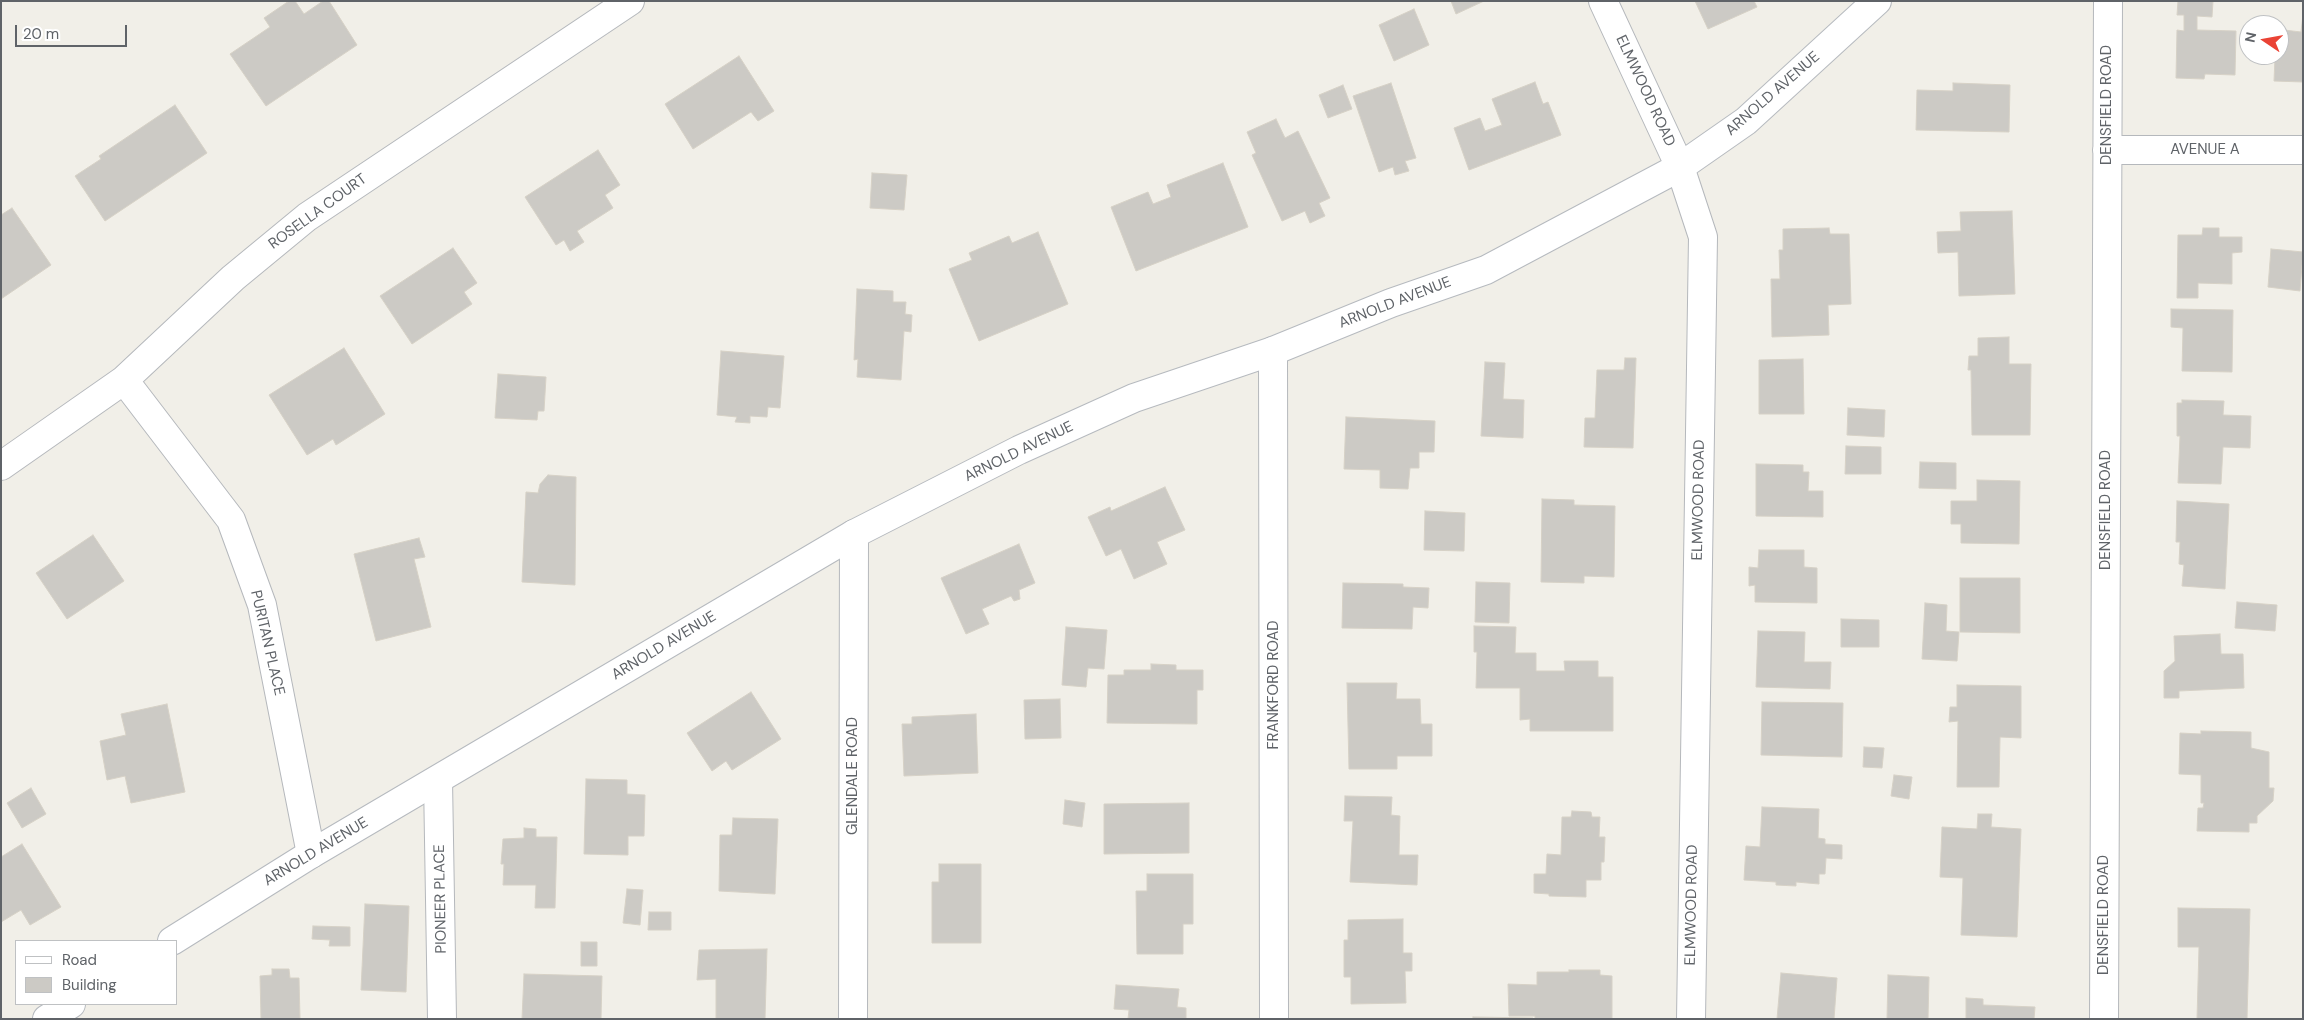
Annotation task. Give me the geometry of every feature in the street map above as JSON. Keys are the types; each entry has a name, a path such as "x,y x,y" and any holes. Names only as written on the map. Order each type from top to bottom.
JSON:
{"street":[{"name":"ROSELLA COURT","path":"1,466 124,380 233,278 307,217 630,1"},
{"name":"ELMWOOD ROAD","path":"1604,1 1680,167 1702,237 1691,1019"},
{"name":"ARNOLD AVENUE","path":"174,940 311,854 854,534 1019,450 1134,398 1273,351 1391,303 1486,270 1680,167 1746,121 1877,1"},
{"name":"DENSFIELD ROAD","path":"2104,1019 2108,1"},
{"name":"AVENUE A","path":"2107,150 2303,150"},
{"name":"FRANKFORD ROAD","path":"1273,351 1274,1019"},
{"name":"PURITAN PLACE","path":"124,380 231,520 262,605 311,854"},
{"name":"GLENDALE ROAD","path":"853,1019 854,534"},
{"name":"PIONEER PLACE","path":"438,780 442,1019"},
{"path":"47,1019 70,1005"}],"building":[{"path":"289,1 295,1 304,14 323,1 329,1 357,45 266,106 230,54 270,27 264,18"},
{"path":"1451,1 1484,1 1456,14"},
{"path":"1695,1 1754,1 1757,7 1708,29"},
{"path":"2178,1 2213,1 2212,17 2197,16 2197,30 2236,31 2235,75 2205,74 2204,79 2176,78 2177,30 2184,31 2184,15 2177,15"},
{"path":"1414,9 1429,45 1394,61 1379,25"},
{"path":"2303,15 2303,82 2274,81 2275,65 2289,65 2289,31 2301,32"},
{"path":"739,56 774,111 758,121 751,112 693,149 665,104"},
{"path":"1535,82 1543,104 1548,102 1561,135 1469,170 1454,128 1480,118 1485,131 1502,125 1492,99"},
{"path":"1391,83 1416,158 1405,161 1409,171 1395,175 1393,167 1379,172 1353,96"},
{"path":"1953,83 2010,85 2009,132 1916,130 1917,90 1953,91"},
{"path":"1343,85 1352,109 1328,118 1319,95"},
{"path":"175,105 207,153 105,221 75,176 101,159 99,156"},
{"path":"1276,119 1285,138 1298,131 1330,198 1319,203 1325,216 1310,223 1305,211 1282,221 1252,155 1256,153 1247,132"},
{"path":"598,150 620,185 605,195 613,208 577,231 584,242 570,251 564,240 556,245 525,197"},
{"path":"1223,163 1248,227 1136,271 1111,207 1148,192 1153,204 1171,197 1167,185"},
{"path":"872,173 907,175 904,210 870,208"},
{"path":"12,208 51,265 1,299 1,215"},
{"path":"2012,211 2015,294 1959,296 1958,252 1938,253 1937,232 1961,231 1960,212"},
{"path":"1829,228 1830,234 1849,234 1851,304 1828,305 1829,335 1772,337 1771,279 1780,279 1779,250 1783,250 1783,229"},
{"path":"2203,228 2219,228 2219,237 2242,237 2242,252 2232,253 2232,284 2198,283 2198,298 2177,298 2178,235 2202,235"},
{"path":"1038,232 1068,304 979,341 949,269 972,260 969,253 1009,236 1012,243"},
{"path":"453,248 477,283 464,292 472,304 412,344 380,296"},
{"path":"2271,249 2303,252 2300,291 2268,287"},
{"path":"857,289 893,291 893,302 906,302 905,314 912,315 911,332 904,331 901,380 857,377 858,359 854,360"},
{"path":"2171,309 2233,310 2232,372 2182,371 2183,328 2171,327"},
{"path":"2009,337 2009,364 2031,364 2030,435 1972,435 1971,370 1968,370 1969,356 1978,356 1978,338"},
{"path":"344,348 385,414 336,445 333,439 307,455 269,395"},
{"path":"721,351 784,356 780,408 768,407 767,417 750,416 750,423 735,422 737,417 717,415"},
{"path":"1625,358 1636,358 1633,448 1584,447 1585,418 1595,418 1597,370 1624,370"},
{"path":"1803,359 1804,414 1759,414 1759,360"},
{"path":"1485,362 1505,363 1503,399 1524,400 1523,438 1481,436"},
{"path":"498,374 546,377 544,411 538,411 537,420 495,418"},
{"path":"2182,400 2224,401 2223,415 2251,416 2250,448 2223,447 2221,484 2178,483 2180,436 2177,436 2177,403 2182,403"},
{"path":"1848,408 1885,410 1884,437 1847,435"},
{"path":"1346,417 1435,421 1434,452 1419,452 1419,468 1410,468 1408,489 1380,488 1380,470 1344,469"},
{"path":"1846,446 1881,447 1881,474 1845,474"},
{"path":"1920,462 1956,463 1956,489 1919,488"},
{"path":"1756,464 1803,465 1803,472 1809,472 1808,491 1823,491 1823,517 1756,516"},
{"path":"548,475 576,477 575,585 522,582 526,492 538,493 540,484"},
{"path":"1977,480 2020,481 2019,544 1961,543 1961,524 1951,524 1951,501 1977,501"},
{"path":"1165,487 1185,530 1157,542 1167,564 1134,579 1121,549 1106,556 1088,517 1110,507 1111,511"},
{"path":"1542,499 1574,500 1574,505 1615,506 1614,577 1584,576 1584,583 1541,582"},
{"path":"2177,501 2229,504 2225,589 2182,586 2184,565 2179,564 2180,542 2176,542"},
{"path":"1425,511 1465,513 1464,551 1424,550"},
{"path":"93,535 124,581 67,619 36,573"},
{"path":"419,538 425,557 414,559 431,627 376,641 354,554"},
{"path":"1019,544 1035,583 1019,590 1020,599 1014,601 1011,596 982,609 989,624 966,634 941,578"},
{"path":"1759,550 1804,550 1804,567 1817,568 1817,603 1755,602 1755,585 1749,586 1749,567 1758,568"},
{"path":"1960,578 2020,578 2020,633 1960,632"},
{"path":"1476,582 1510,583 1509,623 1475,622"},
{"path":"1343,583 1403,584 1403,587 1429,588 1428,608 1413,607 1412,629 1342,628"},
{"path":"2237,602 2277,605 2275,631 2235,628"},
{"path":"1925,603 1947,605 1946,631 1959,632 1957,661 1922,659"},
{"path":"1841,619 1879,620 1879,647 1841,647"},
{"path":"1474,626 1516,627 1515,653 1536,653 1536,671 1565,671 1564,661 1598,661 1598,677 1613,677 1613,731 1530,731 1530,719 1520,720 1520,688 1476,688 1477,652 1474,652"},
{"path":"1066,627 1107,630 1104,669 1088,668 1086,687 1062,685"},
{"path":"1758,631 1805,632 1804,662 1831,662 1830,689 1756,687"},
{"path":"2220,634 2221,654 2243,654 2244,688 2179,691 2179,698 2164,698 2164,671 2175,661 2174,636"},
{"path":"1151,664 1176,665 1176,670 1203,670 1203,690 1197,690 1197,724 1107,723 1108,675 1124,675 1124,670 1151,670"},
{"path":"1347,683 1397,683 1396,699 1420,699 1421,724 1432,724 1432,756 1397,756 1397,769 1349,769"},
{"path":"1957,685 2021,686 2021,738 2000,737 1999,787 1957,787 1958,721 1949,722 1950,707 1957,707"},
{"path":"751,692 781,739 732,770 726,761 712,771 687,733"},
{"path":"1060,699 1061,738 1025,739 1024,700"},
{"path":"1762,702 1843,703 1842,757 1761,755"},
{"path":"167,704 185,792 131,803 125,776 107,780 100,741 126,735 121,714"},
{"path":"976,714 978,773 904,776 902,724 912,724 912,717"},
{"path":"2201,731 2251,732 2251,748 2269,752 2269,788 2274,788 2273,801 2257,816 2257,823 2249,823 2249,832 2197,831 2198,808 2203,808 2204,803 2201,803 2201,775 2179,774 2180,733 2201,734"},
{"path":"1864,747 1884,748 1882,768 1863,767"},
{"path":"1894,775 1912,777 1909,799 1891,796"},
{"path":"586,779 627,780 627,794 645,795 644,836 628,836 628,855 584,854"},
{"path":"31,788 46,814 22,828 7,803"},
{"path":"1345,796 1392,797 1391,815 1400,816 1399,855 1418,855 1417,885 1350,882 1353,821 1344,821"},
{"path":"1065,800 1085,803 1082,827 1063,824"},
{"path":"1189,803 1189,853 1104,854 1104,804"},
{"path":"1762,807 1819,809 1818,838 1825,839 1825,844 1842,845 1842,859 1826,858 1825,874 1819,874 1819,884 1796,882 1796,886 1776,885 1776,882 1744,880 1746,846 1760,847"},
{"path":"1572,811 1591,812 1592,817 1600,817 1599,837 1605,837 1604,862 1601,862 1601,880 1586,880 1586,897 1549,896 1549,894 1534,893 1534,874 1546,874 1547,854 1561,855 1562,817 1571,817"},
{"path":"1978,814 1992,814 1991,827 2021,829 2017,937 1961,935 1963,878 1940,877 1942,827 1977,829"},
{"path":"733,818 778,819 775,894 719,891 720,835 732,835"},
{"path":"524,828 536,829 536,837 557,837 555,908 535,908 536,885 503,885 504,864 501,864 503,839 524,838"},
{"path":"22,844 61,907 30,925 21,910 1,922 1,857"},
{"path":"939,864 981,864 981,943 932,943 932,882 939,882"},
{"path":"1147,874 1193,874 1193,924 1183,924 1183,954 1137,954 1136,891 1147,891"},
{"path":"627,889 643,890 640,925 623,923"},
{"path":"365,904 409,906 406,992 361,990"},
{"path":"2178,908 2250,909 2247,1019 2197,1019 2199,947 2178,947"},
{"path":"649,912 671,912 671,930 648,930"},
{"path":"1403,919 1403,953 1412,953 1412,971 1405,971 1406,1003 1351,1004 1351,977 1344,977 1344,940 1348,940 1348,920"},
{"path":"313,926 350,927 350,946 329,946 330,940 312,939"},
{"path":"581,942 597,942 597,966 581,966"},
{"path":"767,949 765,1019 716,1019 716,979 697,980 699,950"},
{"path":"272,969 289,969 290,978 299,978 300,1019 261,1019 260,976 272,975"},
{"path":"1569,970 1600,970 1600,975 1612,976 1612,1019 1535,1019 1535,1016 1509,1016 1508,984 1537,985 1537,972 1569,972"},
{"path":"1781,973 1837,978 1834,1019 1777,1019"},
{"path":"524,974 602,976 601,1019 522,1019"},
{"path":"1888,975 1929,977 1928,1019 1887,1019"},
{"path":"1116,985 1179,989 1177,1007 1186,1008 1186,1019 1128,1019 1129,1010 1114,1009"},
{"path":"1966,998 1983,999 1983,1005 2035,1007 2034,1019 1966,1019"},
{"path":"1473,1017 1533,1018 1533,1019 1473,1019"}]}
